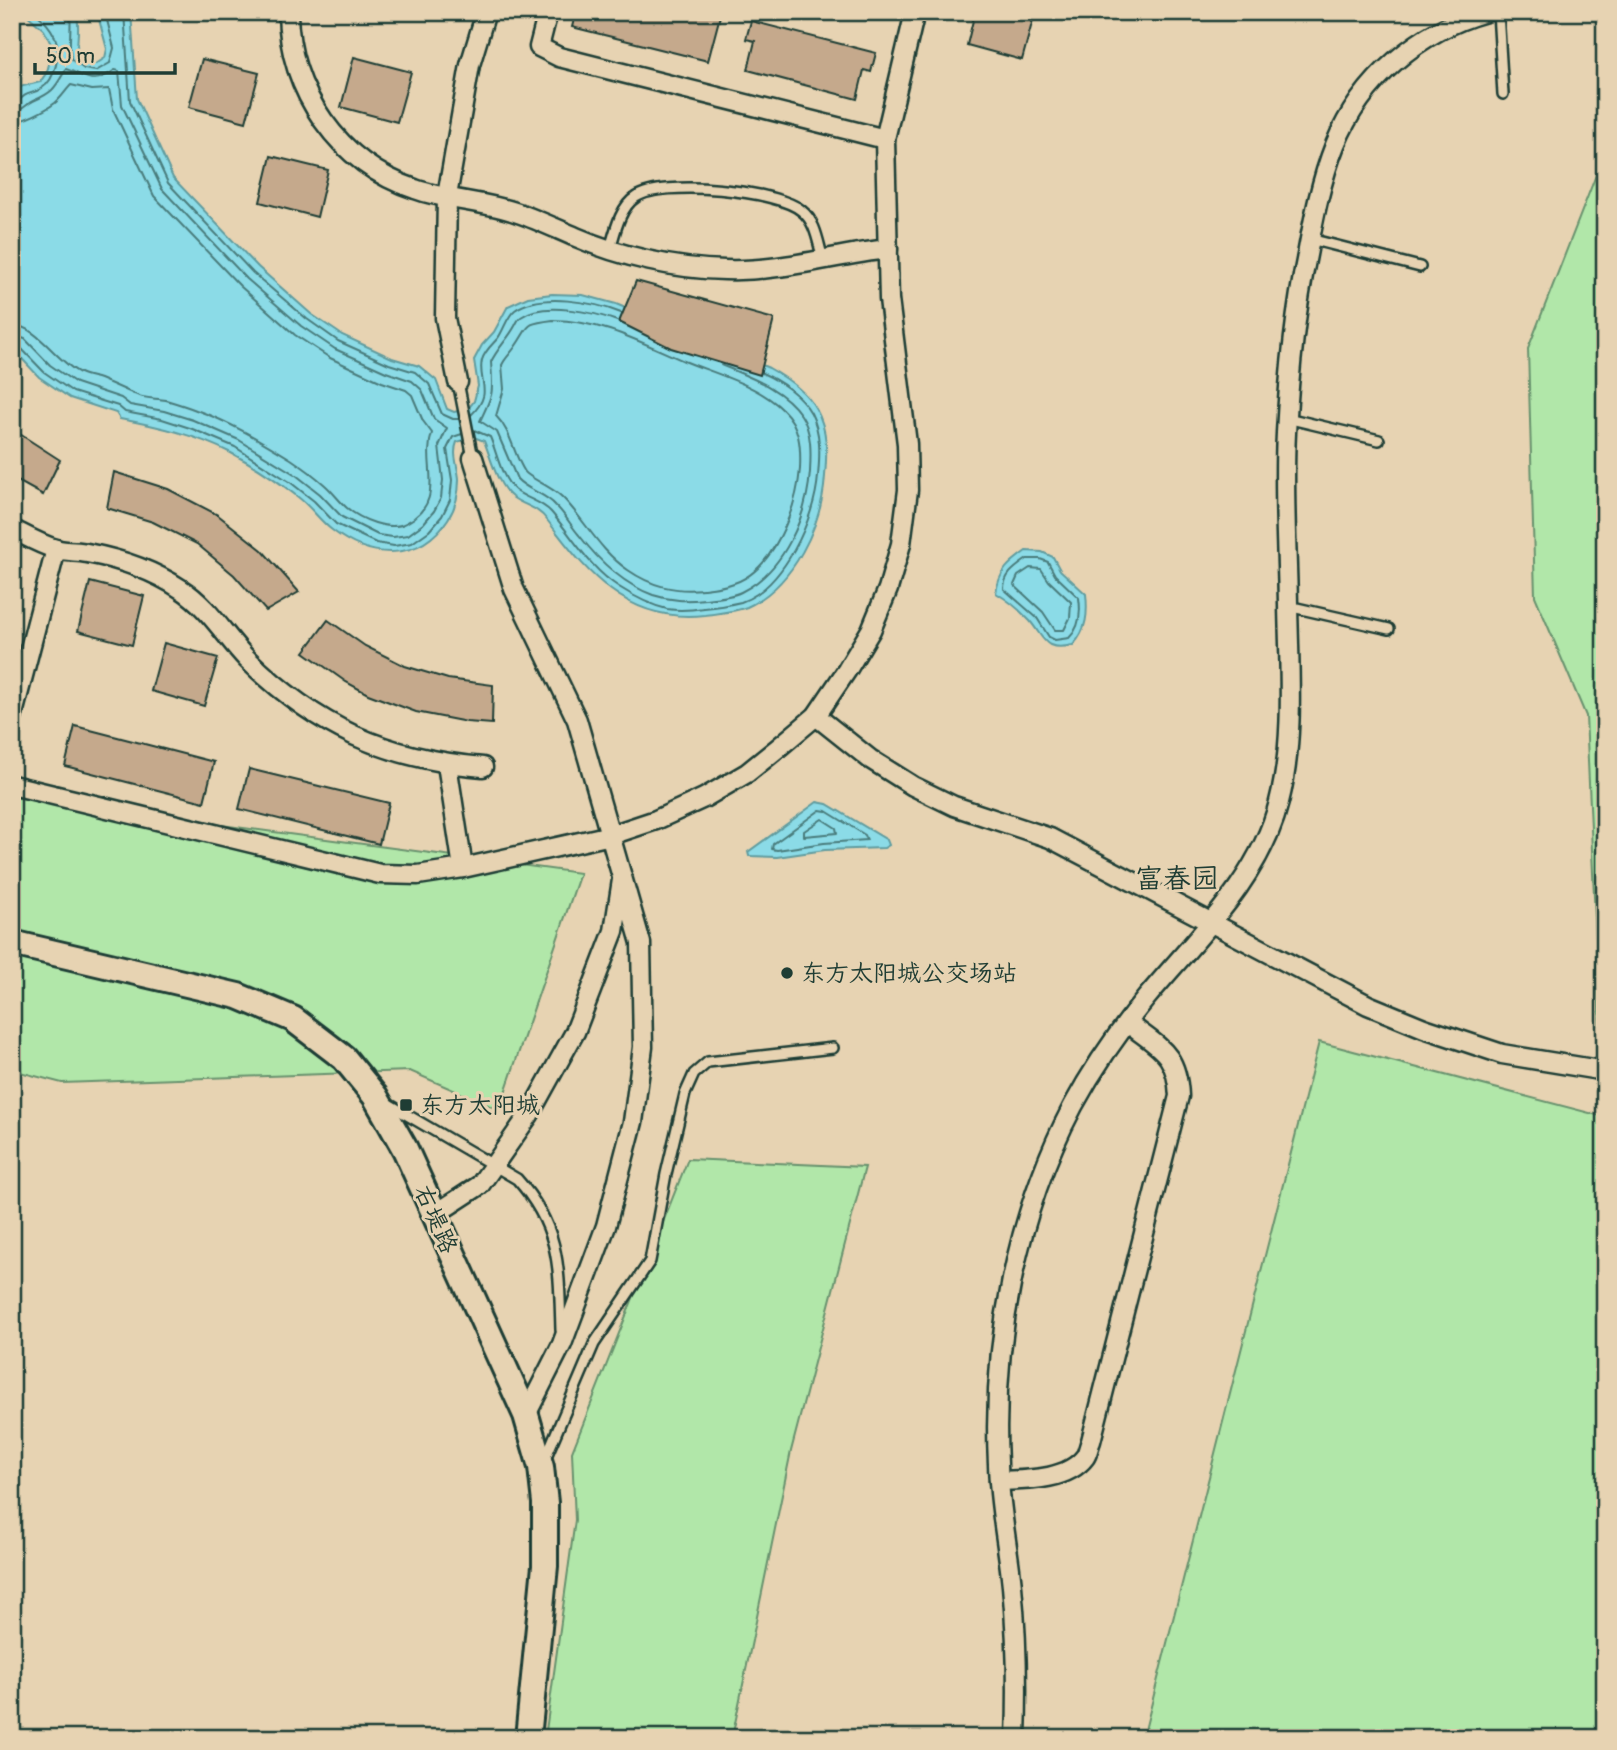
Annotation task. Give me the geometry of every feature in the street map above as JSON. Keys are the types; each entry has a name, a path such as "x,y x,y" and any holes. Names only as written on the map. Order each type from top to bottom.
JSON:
{"main road":[{"name":"右堤路","path":"12,943 238,996 260,1005 293,1019 344,1058 375,1096 405,1149 526,1415 541,1467 545,1503 545,1566 528,1738"}],"street":[{"path":"288,12 288,31 297,74 316,111 341,145 375,171 415,190 506,209 578,238 680,266 768,270 846,253 888,249"},
{"path":"458,383 445,318 447,196 470,65 486,12"},
{"path":"548,12 539,47 559,57 885,139"},
{"path":"12,785 380,873 418,875 463,868 611,835 656,820 705,798 747,773 816,716 871,630 888,589 901,544 908,490 907,444 889,299 885,139 915,12"},
{"path":"1016,1738 1018,1654 999,1481 996,1407 1002,1340 1011,1284 1028,1216 1046,1166 1071,1110 1102,1057 1242,881 1265,842 1279,801 1289,706 1287,418 1291,359 1317,198 1336,141 1365,93 1397,60 1427,36 1440,20 1462,19 1486,12"},
{"path":"473,458 514,589 577,720 641,943 643,1047 633,1122 606,1226 562,1344 526,1415"},
{"path":"12,529 56,549 89,553 145,570 183,590 213,618 245,657 288,696 318,718 398,752 447,764 482,767"},
{"path":"12,718 20,654 56,549"},
{"path":"816,716 870,759 913,786 954,806 1050,838 1368,1006 1502,1054 1605,1071"},
{"path":"447,764 463,868"},
{"path":"434,1215 480,1185 529,1115 576,1032 614,931 623,873"},
{"path":"999,1481 1038,1479 1069,1470 1085,1457 1091,1441 1179,1096 1178,1075 1169,1056 1128,1023"}],"lane":[{"path":"1498,12 1503,94"},
{"path":"610,248 622,213 635,197 659,188 718,189 772,198 800,209 811,220 823,259"},
{"path":"1310,239 1420,267"},
{"path":"458,383 473,458"},
{"path":"1287,418 1379,440"},
{"path":"1288,606 1389,629"},
{"path":"541,1467 594,1344 650,1261 673,1144 685,1094 694,1074 708,1062 833,1048"},
{"path":"375,1096 517,1179 533,1198 550,1229 559,1265 562,1344"}],"green space":[{"path":"1605,152 1605,1030 1600,1030 1586,716 1535,596 1528,349"},
{"path":"12,797 580,873 499,1110 410,1071 62,1083 12,1070"},
{"path":"1319,1042 1605,1117 1605,1738 1143,1738"},
{"path":"688,1159 865,1167 791,1451 732,1738 545,1738 575,1520 572,1452"}],"water":[{"path":"24,12 76,12 77,56 96,64 105,58 107,49 97,12 131,12 137,99 173,178 258,267 311,314 342,335 392,358 419,366 436,380 447,409 454,412 468,409 474,401 478,386 474,360 508,306 528,297 552,294 583,295 616,304 769,368 789,381 807,396 816,409 825,433 826,450 823,495 818,514 792,569 764,597 737,610 680,616 644,608 601,582 576,557 543,516 507,492 498,478 484,441 474,437 457,442 455,456 459,479 456,500 451,514 437,533 424,543 409,549 378,551 347,540 332,530 290,491 231,453 177,432 120,419 116,413 70,398 39,377 12,348 12,102 19,87 40,82 47,72 51,56 51,44 44,30"},
{"path":"1026,551 1042,552 1053,557 1060,570 1086,594 1086,621 1073,645 1056,647 1046,642 1022,613 996,593 1006,568"},
{"path":"817,802 827,804 887,840 889,845 884,848 825,850 777,857 749,856 748,852"}],"building":[{"path":"576,12 721,12 708,61 572,27"},
{"path":"975,12 1035,12 1022,60 967,45"},
{"path":"751,21 876,53 871,72 864,70 857,99 748,70 755,41 746,39"},
{"path":"354,57 411,72 397,122 341,107"},
{"path":"202,59 259,73 246,122 189,107"},
{"path":"271,156 328,170 317,217 260,202"},
{"path":"636,281 774,319 760,375 671,348 619,322"},
{"path":"12,429 60,460 43,495 12,478"},
{"path":"114,472 168,489 218,515 262,550 299,592 266,611 234,575 197,544 153,522 107,508"},
{"path":"90,582 144,596 132,645 78,631"},
{"path":"328,620 365,646 405,666 448,679 493,685 492,724 416,712 368,694 346,682 304,652"},
{"path":"164,643 218,658 204,706 151,691"},
{"path":"75,726 214,762 204,802 65,766"},
{"path":"249,769 389,803 379,844 239,809"}],"place":[{"name":"东方太阳城公交场站","path":"787,973"},
{"name":"东方太阳城","path":"406,1105"}],"district":[{"name":"富春园","path":"1177,878"}]}
